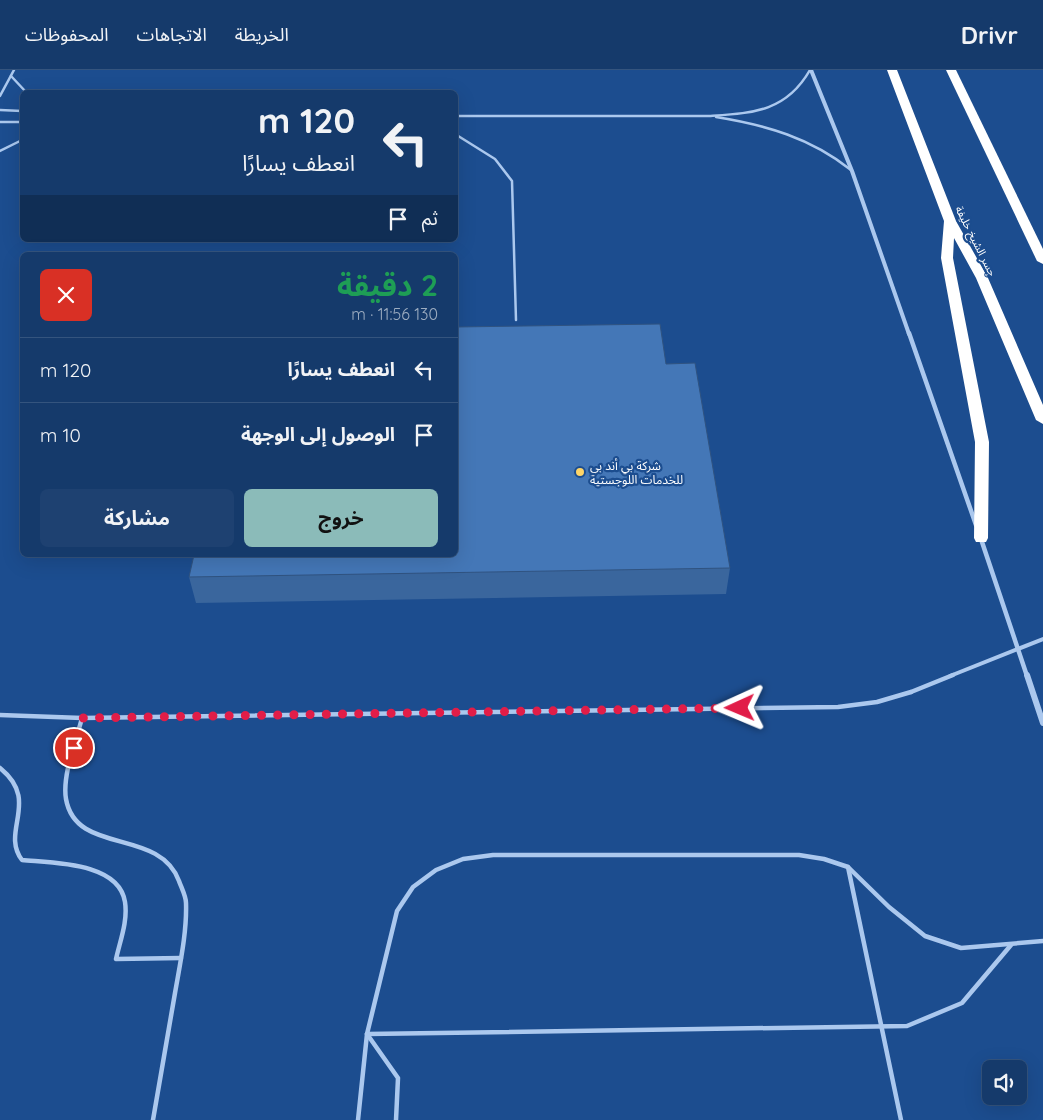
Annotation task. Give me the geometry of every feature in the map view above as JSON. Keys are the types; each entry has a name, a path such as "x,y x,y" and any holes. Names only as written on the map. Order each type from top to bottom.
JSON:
{"highway":[{"name":"جسر الشيخ خليفة","path":"892,70 950,221 982,278 1043,420"},
{"path":"951,70 1043,261"},
{"path":"950,221 947,258 982,442 981,538"}],"street":[{"path":"811,70 852,170 981,538 1043,724"}],"lane":[{"path":"0,96 14,70"},
{"path":"458,116 709,116 740,114 766,108 786,98 800,88 811,70"},
{"path":"10,76 24,90"},
{"path":"0,110 20,111"},
{"path":"709,116 739,121 787,134 837,157 852,170"},
{"path":"0,122 20,122"},
{"path":"458,136 492,156 505,167 512,181 516,320"},
{"path":"0,151 20,141"},
{"path":"0,715 82,718 838,707 877,702 910,692 1043,639"},
{"path":"82,718 66,779 66,800 74,818 90,833 140,846 163,858 178,878 186,902 181,958 153,1120"},
{"path":"0,768 7,771 13,781 12,802"},
{"path":"358,1120 367,1034 397,911 413,887 436,870 463,858 493,855 799,855 824,859 848,867 889,907 925,936 961,948 1043,941"},
{"path":"11,856 22,860 97,870 110,877 120,886 125,899 125,913 116,959 181,958"},
{"path":"848,867 901,1120"},
{"path":"367,1034 907,1026 962,1003 1012,945"},
{"path":"367,1034 398,1078 396,1120"}],"building":[{"name":"شركة بي أند بي للخدمات اللوجستية","path":"660,324 666,364 695,363 730,568 189,577 194,557 458,557 458,327"}],"place":[{"name":"شركة بي أند بي للخدمات اللوجستية","path":"580,472"}],"route":[{"path":"74,748 82,718 740,708"}]}
